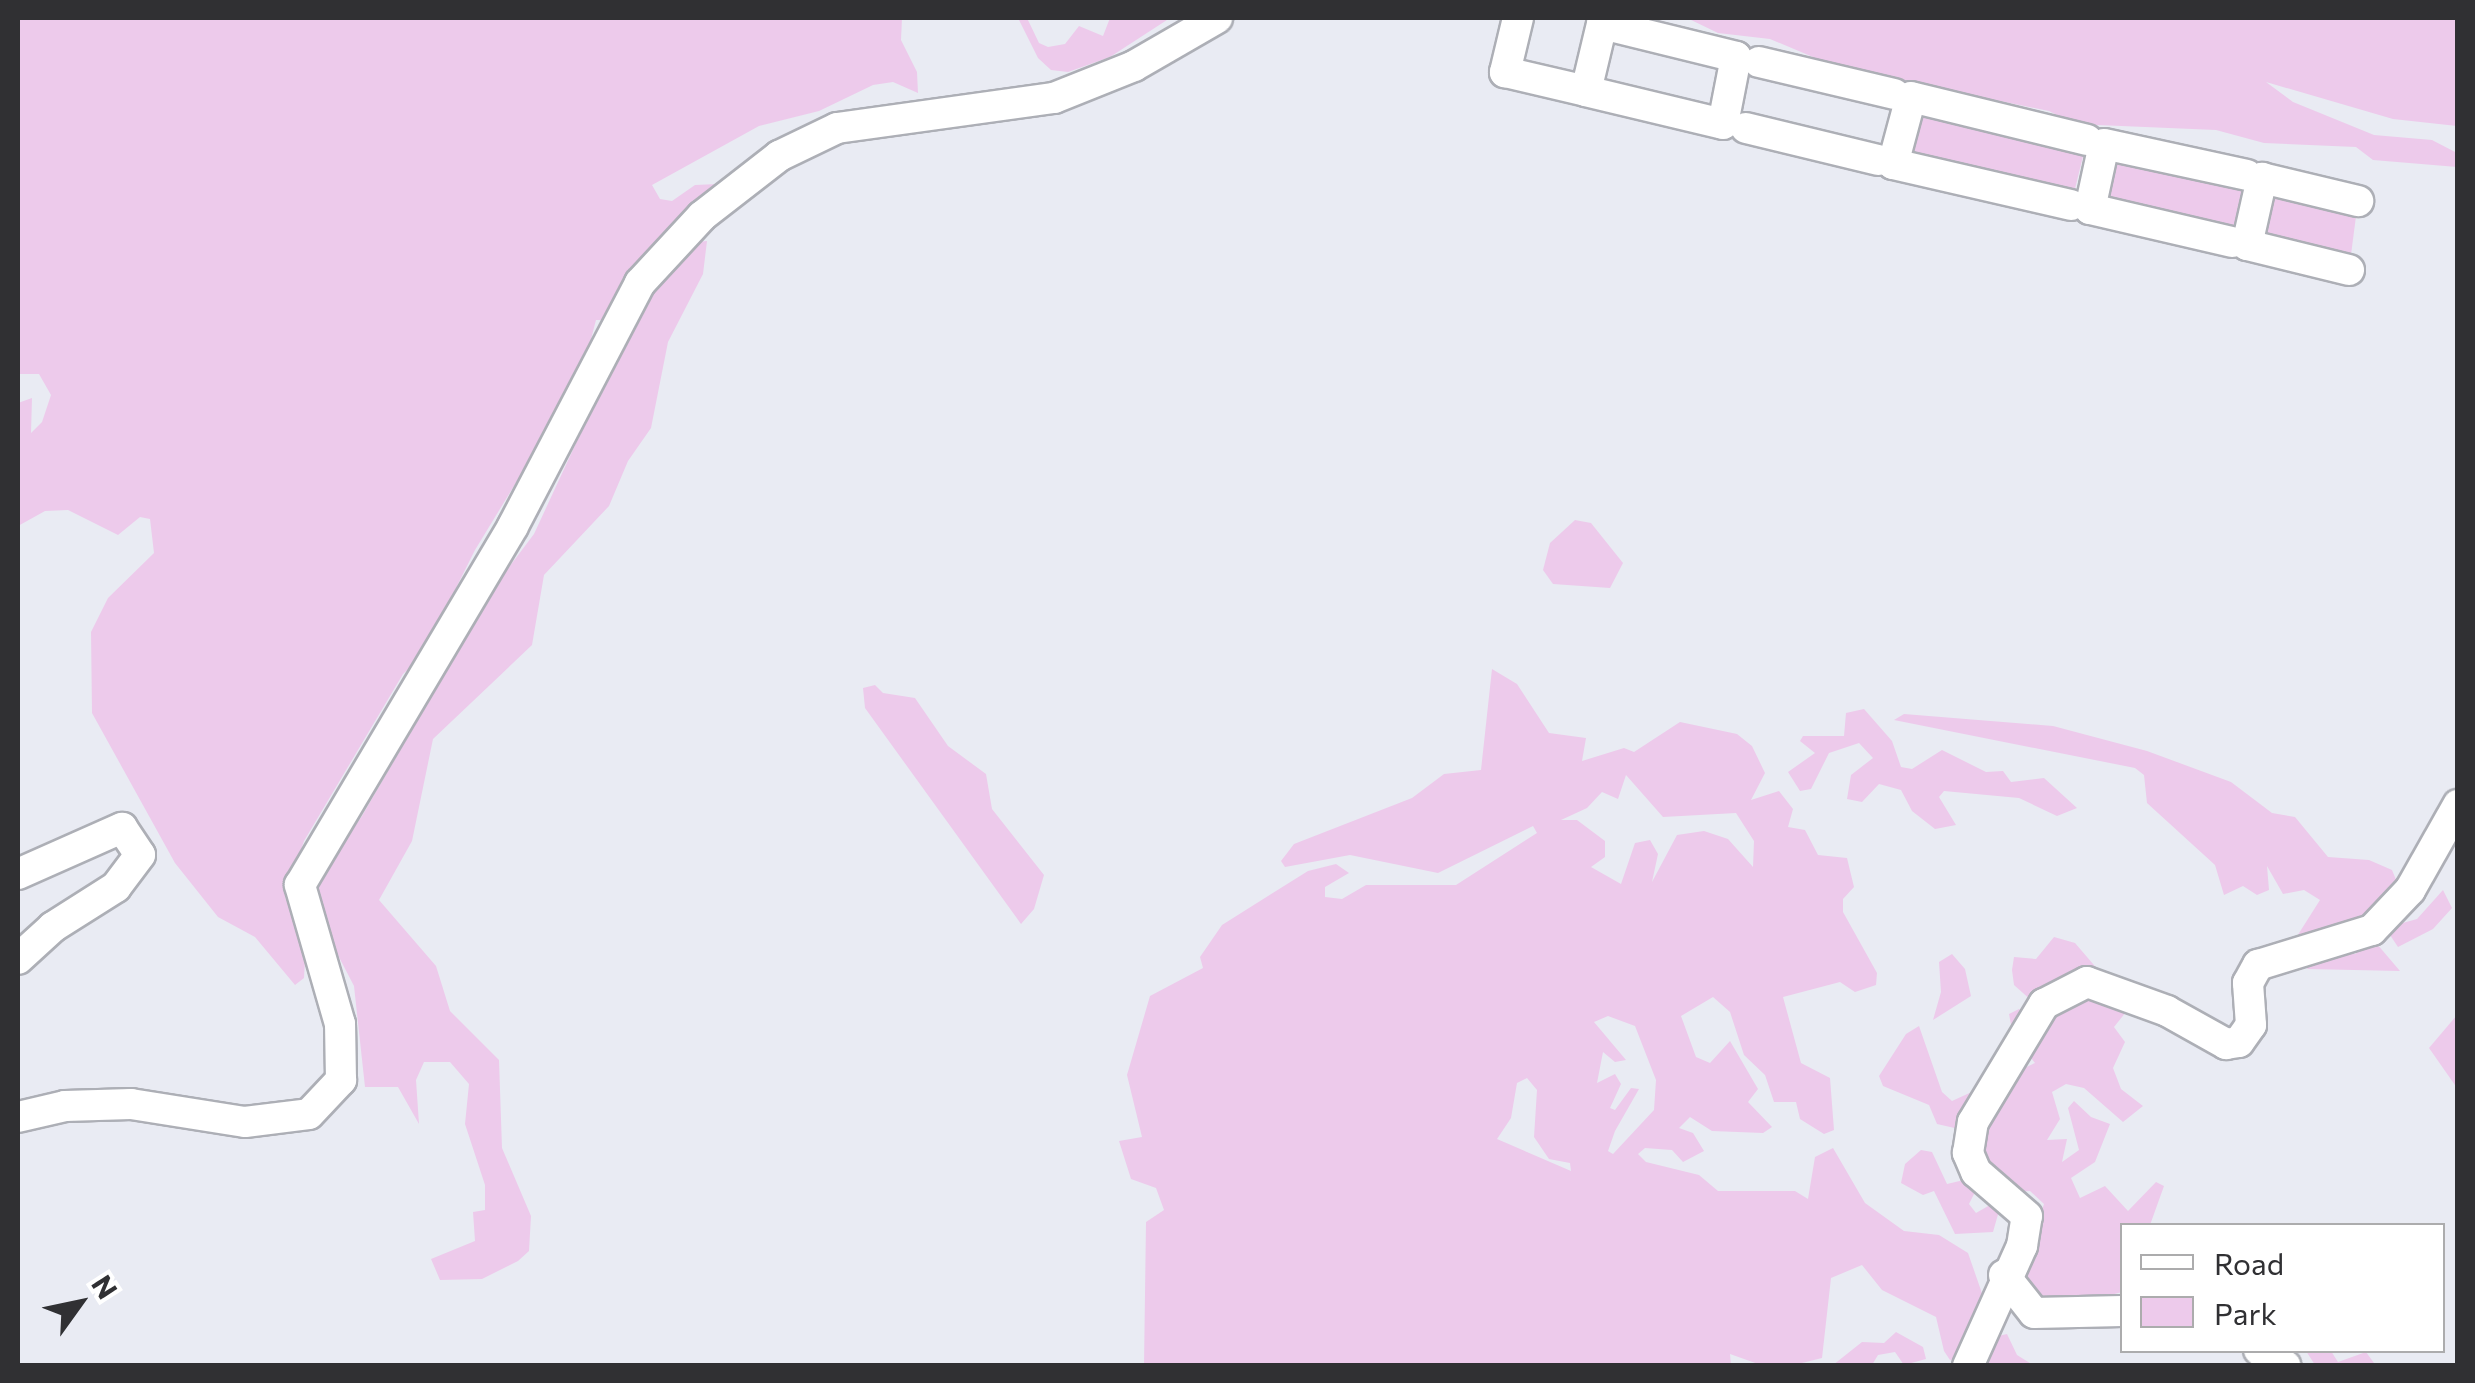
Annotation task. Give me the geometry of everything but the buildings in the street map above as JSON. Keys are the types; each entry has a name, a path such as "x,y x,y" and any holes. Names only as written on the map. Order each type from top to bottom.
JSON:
{"street":[{"path":"18,1117 132,1104 245,1122 309,1114 341,1080 340,1024 300,885 513,526 640,283 702,216 779,156 838,128 1054,98 1134,66 1217,18"},
{"path":"1518,18 1505,72 1586,92 1723,124 1736,57 1589,20 1586,92"},
{"path":"1759,62 1894,94"},
{"path":"2071,205 1893,164 1911,97 2087,140"},
{"path":"1746,128 1878,160"},
{"path":"2232,242 2090,208 2104,144 2247,175"},
{"path":"2349,270 2247,245 2262,178 2358,201"},
{"path":"1968,1366 2004,1275 2022,1246 2027,1216 1976,1172 1968,1154 1973,1122 2044,1004 2087,982 2167,1010 2226,1044 2239,1042 2252,1025 2248,983 2258,965 2372,930 2410,890 2458,804"},
{"path":"18,874 122,828 140,856 116,887 52,927 18,959"},
{"path":"2004,1275 2034,1313 2120,1311"},
{"path":"2264,1353 2286,1366"}],"green space":[{"path":"18,18 902,18 901,40 917,72 918,93 893,82 873,85 819,111 759,126 652,185 660,199 672,201 695,185 718,184 657,243 605,320 596,320 582,374 475,550 422,656 403,674 304,841 285,897 306,943 304,978 295,985 255,937 218,917 175,863 92,713 91,632 108,598 154,553 150,519 140,517 118,535 68,510 45,511 18,526 18,403 32,398 31,433 42,422 51,395 39,374 18,374"},
{"path":"1018,18 1027,18 1039,43 1048,47 1065,44 1079,26 1103,36 1110,18 1170,18 1110,57 1068,72 1051,70 1038,58"},
{"path":"1687,18 2457,18 2457,126 2393,119 2266,82 2293,102 2374,135 2432,140 2457,153 2457,167 2373,160 2356,147 2264,143 2216,130 2074,124 2049,111 1839,68 1770,39 1718,33"},
{"path":"1911,97 2087,140 2071,205 1893,164"},
{"path":"2104,144 2247,175 2232,242 2090,209"},
{"path":"2262,178 2358,201 2349,270 2247,245"},
{"path":"707,241 703,274 668,342 651,428 628,461 609,506 544,575 532,645 433,739 412,841 379,900 436,966 450,1011 499,1060 502,1148 531,1216 529,1251 518,1261 482,1279 440,1280 431,1259 475,1241 473,1212 485,1210 485,1185 465,1124 469,1084 450,1062 424,1062 416,1080 419,1124 398,1087 365,1087 354,986 315,911 316,881 362,816 497,583 534,534 640,305 697,242"},
{"path":"1575,520 1591,523 1623,563 1610,588 1553,584 1543,570 1550,543"},
{"path":"1492,669 1517,684 1549,733 1586,738 1582,761 1624,748 1634,752 1680,722 1737,734 1752,746 1765,773 1751,800 1779,791 1793,809 1788,827 1805,830 1818,855 1847,858 1854,887 1843,899 1843,912 1877,973 1876,985 1855,992 1840,982 1783,997 1801,1063 1830,1078 1834,1130 1824,1134 1800,1119 1796,1102 1774,1102 1765,1075 1744,1055 1730,1012 1713,997 1681,1016 1696,1057 1710,1063 1730,1041 1758,1089 1748,1102 1772,1127 1763,1133 1712,1131 1690,1117 1679,1128 1693,1133 1704,1151 1683,1162 1672,1150 1645,1148 1638,1154 1646,1162 1699,1175 1718,1191 1795,1191 1808,1199 1815,1157 1833,1148 1865,1203 1904,1231 1939,1235 1968,1253 1984,1299 1957,1358 1950,1360 1944,1351 1936,1317 1882,1290 1862,1265 1831,1278 1822,1358 1794,1365 1761,1365 1730,1354 1731,1365 1144,1365 1146,1222 1164,1210 1156,1188 1131,1179 1119,1141 1142,1137 1127,1075 1150,996 1203,968 1200,957 1222,925 1308,871 1336,864 1349,873 1325,887 1325,897 1342,899 1366,885 1456,885 1537,833 1533,826 1438,873 1350,855 1285,867 1281,861 1294,844 1412,798 1444,774 1481,770","holes":["1626,775 1663,817 1736,813 1754,841 1753,867 1728,839 1704,831 1677,835 1652,882 1658,854 1650,840 1635,843 1621,884 1591,867 1605,857 1605,841 1577,820 1561,820 1587,808 1602,792 1618,799","1608,1016 1635,1026 1656,1080 1654,1110 1613,1154 1608,1151 1615,1131 1639,1089 1631,1088 1615,1110 1610,1108 1621,1084 1615,1074 1597,1083 1603,1052 1615,1062 1626,1060 1594,1022","1527,1078 1537,1090 1534,1137 1549,1159 1570,1163 1571,1171 1497,1139 1511,1118 1517,1083"]},
{"path":"875,685 883,693 915,698 948,746 986,774 992,809 1044,875 1034,909 1021,924 865,708 863,688"},
{"path":"1864,709 1892,741 1901,767 1912,769 1942,750 1986,772 2003,771 2011,782 2044,778 2077,808 2057,816 2019,798 1944,791 1939,797 1956,825 1935,829 1912,811 1901,790 1879,784 1862,802 1847,799 1851,775 1873,758 1859,743 1829,753 1811,789 1800,791 1788,772 1815,753 1800,741 1803,736 1844,736 1846,713"},
{"path":"1904,714 2053,726 2147,751 2231,782 2272,813 2295,817 2328,857 2369,860 2392,870 2399,887 2372,911 2351,920 2329,950 2356,954 2353,937 2417,919 2443,890 2452,908 2433,929 2398,947 2390,935 2377,944 2400,971 2308,969 2293,959 2294,941 2320,900 2304,890 2283,894 2267,866 2269,890 2257,895 2243,886 2224,895 2215,865 2147,803 2144,775 2135,768 1894,720"},
{"path":"2054,937 2075,943 2130,1007 2114,1027 2125,1042 2113,1068 2121,1089 2143,1106 2123,1122 2084,1088 2066,1084 2052,1092 2060,1119 2047,1140 2067,1139 2062,1162 2079,1150 2068,1108 2074,1101 2091,1117 2110,1124 2095,1162 2071,1178 2080,1198 2105,1186 2128,1211 2156,1182 2164,1186 2151,1223 2120,1223 2120,1293 2062,1308 2016,1288 2044,1204 2030,1191 2014,1192 2001,1204 1993,1232 1955,1234 1934,1191 1923,1195 1901,1183 1905,1164 1921,1150 1932,1152 1947,1184 1968,1179 1977,1188 1969,1204 1976,1213 1990,1205 1990,1194 1959,1129 1937,1124 1929,1105 1883,1086 1879,1076 1906,1034 1919,1026 1942,1092 1952,1101 2035,1063 2013,1035 2009,1014 2019,1009 2028,1018 2032,1001 2014,985 2014,957 2036,959"},
{"path":"1952,954 1965,969 1971,996 1933,1020 1941,992 1939,962"},
{"path":"2457,1015 2457,1088 2429,1048"},
{"path":"1896,1332 1923,1347 1926,1359 1904,1365 1895,1352 1878,1355 1872,1365 1833,1365 1862,1342 1884,1343"},
{"path":"2007,1334 2017,1355 2033,1365 1975,1365 1985,1339"},
{"path":"2307,1353 2332,1353 2338,1362 2367,1353 2374,1363 2315,1365"}]}
